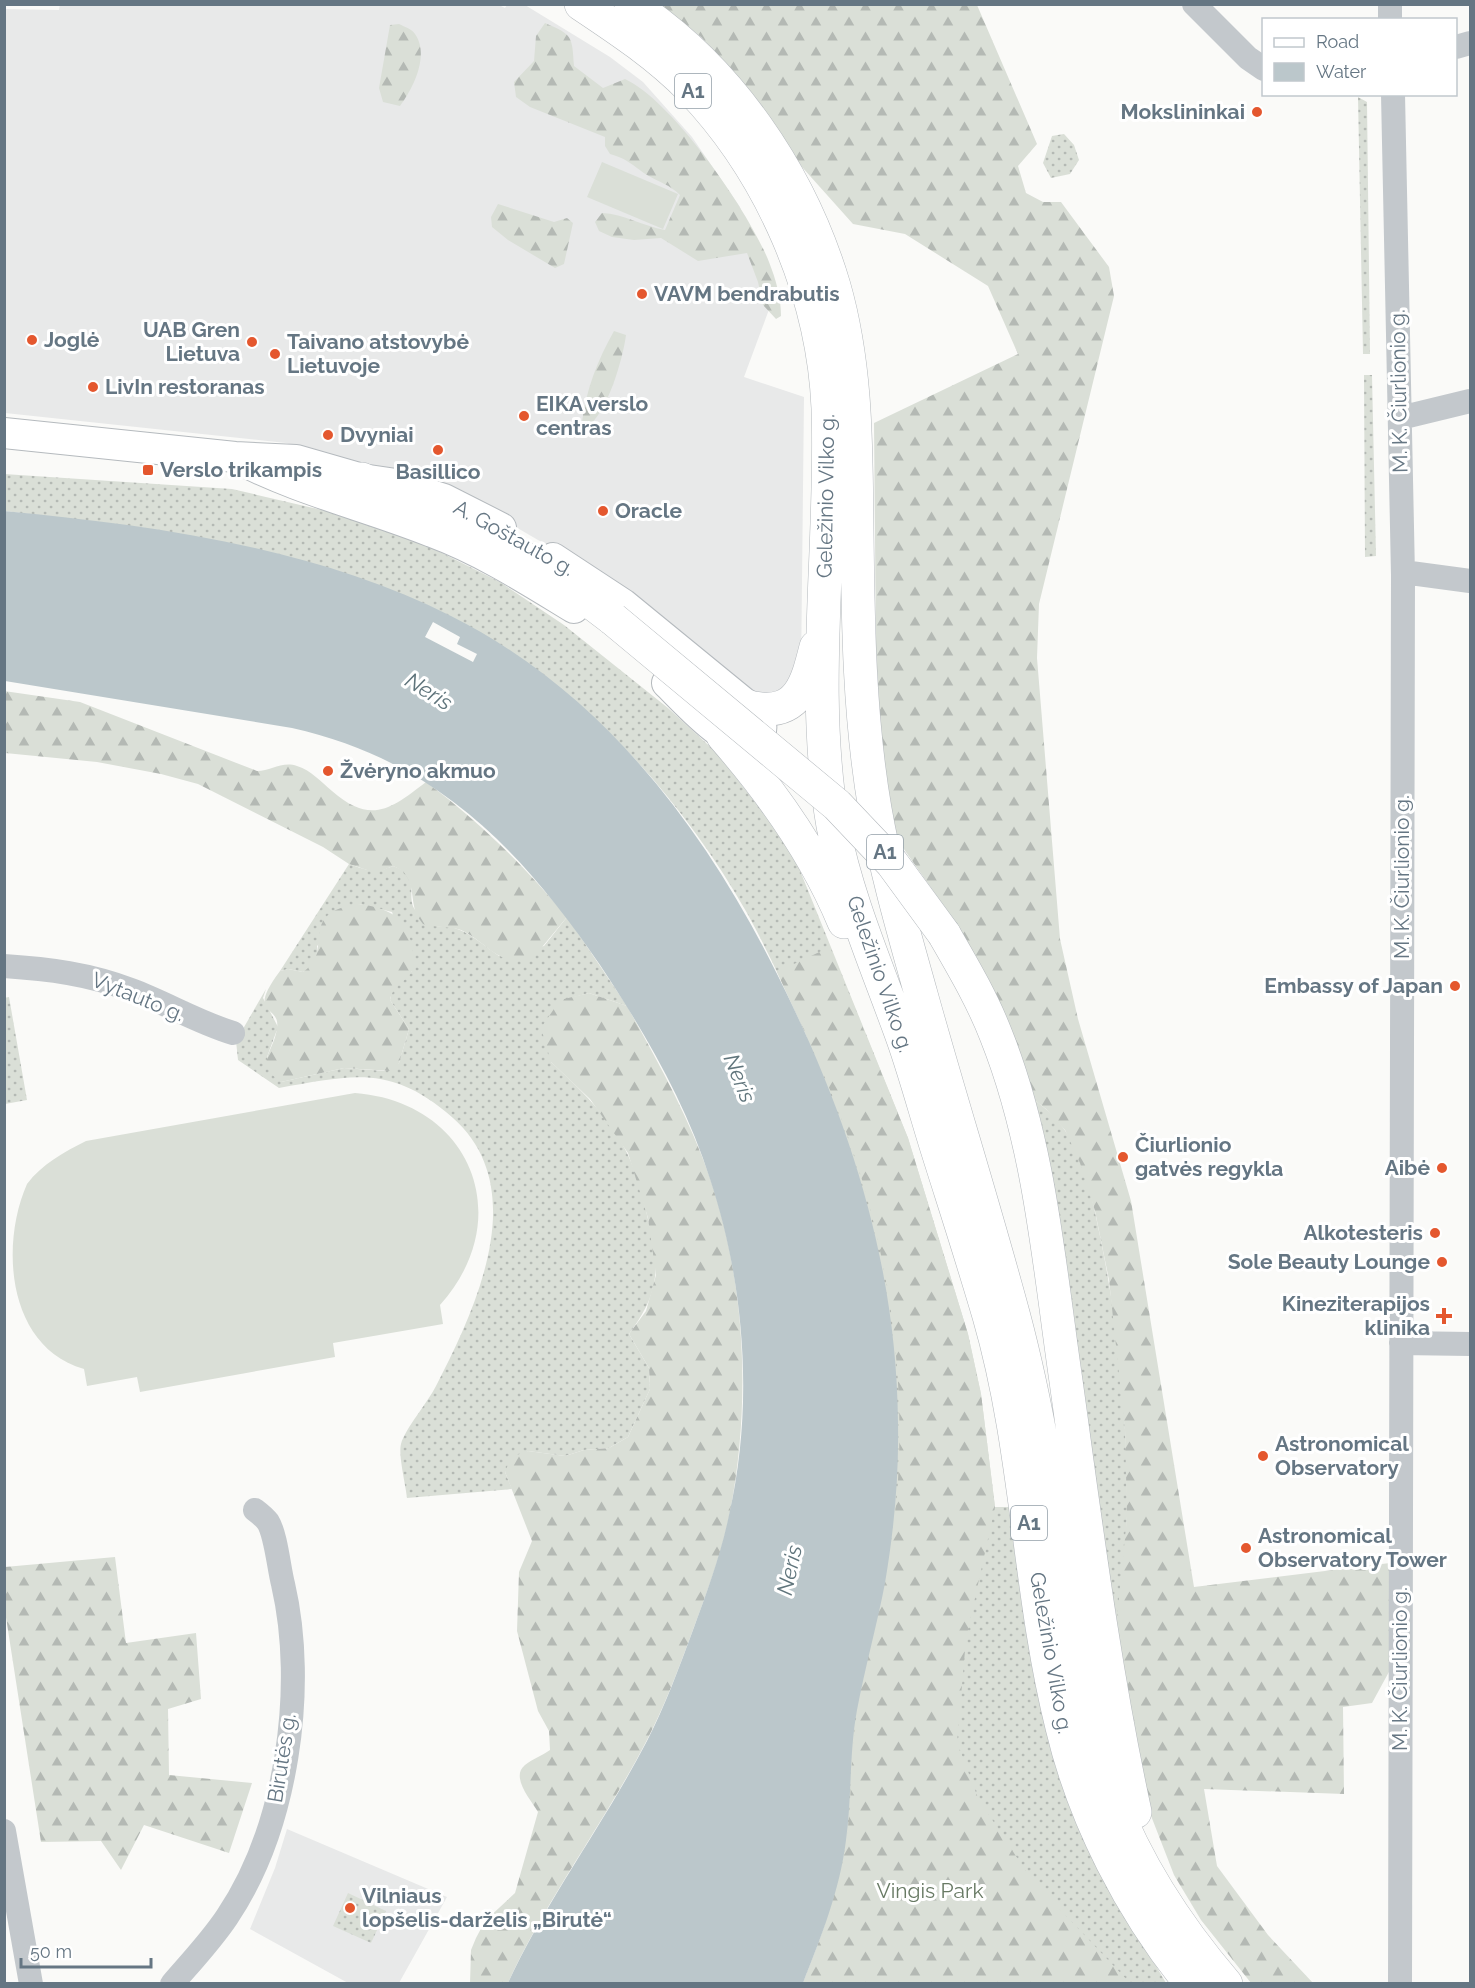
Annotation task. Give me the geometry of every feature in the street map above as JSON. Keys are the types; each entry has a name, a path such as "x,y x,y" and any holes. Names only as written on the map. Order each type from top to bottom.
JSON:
{"highway":[{"name":"Geležinio Vilko g.","path":"581,4 660,60 689,87 714,116 747,160 774,207 792,247 810,300 822,353 828,403 823,616 825,758 834,828 868,946 905,1044 990,1319 1009,1398 1023,1473 1045,1644 1062,1730 1095,1828 1129,1892 1191,1983"},
{"name":"Geležinio Vilko g.","path":"631,4 707,68 772,148 799,195 834,287 848,348 854,396 858,667 865,743 876,814 897,910 1014,1317 1034,1398 1084,1709 1110,1797 1144,1867 1183,1927 1226,1983"},
{"path":"362,479 386,494 470,530 560,579 613,619 837,805 892,863 944,934 980,997 996,1034 1027,1135 1045,1235 1127,1778 1136,1815 1149,1852 1183,1927"},
{"path":"754,708 776,709 786,706 795,699 808,680 823,616"},
{"path":"723,736 756,773 796,830 837,907 860,962 905,1044"}],"main road":[{"name":"A. Goštauto g.","path":"4,433 235,457 296,460 362,479 396,484 444,499 518,536 623,604 744,704 754,708"},
{"name":"A. Goštauto g.","path":"235,457 276,476 434,532 499,562 575,609 632,652 723,736"},
{"path":"723,736 739,742 755,741 761,733 761,723 754,708"}],"street":[{"path":"1194,4 1248,58 1262,68"},
{"name":"M. K. Čiurlionio g.","path":"1394,96 1403,572 1400,1983"},
{"path":"1400,418 1470,401"},
{"path":"1403,572 1470,581"},
{"name":"Vytauto g.","path":"4,966 65,970 97,978 132,990 211,1026 233,1033"},
{"path":"1401,1343 1470,1344"},
{"name":"Birutės g.","path":"172,1983 228,1917 263,1846 281,1788 291,1701 290,1631 287,1604 268,1523 255,1509"},
{"path":"4,1831 31,1983"}],"shaded area":[{"path":"60,4 497,4 505,8 507,5 525,5 610,57 643,82 692,137 740,207 774,296 744,377 804,397 801,673 763,702 610,579 559,544 550,547 507,522 328,454 286,443 5,413 4,9 59,10"},
{"name":"Vilniaus lopšelis-darželis „Birutė“","path":"287,1829 447,1897 399,1983 348,1983 250,1929 275,1868"}],"green space":[{"path":"660,5 977,5 1037,144 1018,166 1026,193 1043,202 1061,202 1109,267 1114,296 1039,604 1037,658 1060,939 1078,1019 1131,1201 1194,1587 1390,1563 1390,1670 1372,1703 1343,1707 1344,1794 1204,1789 1217,1866 1268,1935 1313,1983 1251,1983 1201,1920 1174,1875 1141,1790 1115,1638 1127,1517 1125,1430 1109,1280 1095,1211 1080,1163 1065,1130 1046,1109 1028,1095 955,922 894,835 882,760 876,652 874,423 1018,354 988,286 905,234 853,224 802,167 759,102 701,37"},
{"path":"545,23 566,34 569,38 573,48 574,66 603,88 625,79 644,91 665,110 708,160 745,216 769,262 776,282 781,316 776,319 763,305 758,282 747,253 698,261 661,238 634,240 612,237 599,231 595,222 602,213 665,230 680,195 626,160 610,154 605,146 605,137 530,107 516,97 514,82 534,61 536,36"},
{"path":"399,24 414,32 421,52 418,72 410,91 400,106 383,102 379,88 390,25"},
{"path":"1358,97 1367,102 1370,354 1363,354"},
{"path":"1064,134 1074,145 1079,160 1070,174 1051,178 1043,163 1052,136"},
{"path":"602,162 678,194 663,229 587,197"},
{"path":"498,204 554,222 567,218 573,223 564,264 555,268 508,240 492,227 491,217"},
{"path":"614,331 626,335 621,358 607,399 601,411 587,427 582,422 590,387"},
{"path":"1364,375 1372,375 1376,556 1365,557"},
{"path":"4,474 232,489 356,518 430,547 500,582 564,625 668,708 717,753 778,832 799,868 908,1138 968,1334 981,1394 995,1507 1011,1507 1033,1666 1056,1767 1094,1860 1166,1983 803,1983 825,1928 807,1036 747,913 717,864 684,818 609,732 567,695 522,660 474,630 423,603 145,528 5,511"},
{"path":"4,691 80,702 257,771 281,765 297,766 312,773 332,791 358,808 370,810 391,806 426,782 500,845 567,917 533,958 510,960 502,957 461,930 423,924 415,911 410,882 399,869 393,866 381,871 370,871 349,864 323,847 198,784 161,774 97,762 5,753"},
{"path":"349,864 371,870 393,866 402,870 408,875 410,881 413,905 428,923 465,933 499,956 544,946 567,917 627,1006 589,993 560,1001 551,1062 583,1093 612,1127 627,1153 637,1179 651,1233 655,1277 646,1307 629,1334 649,1368 650,1389 628,1437 609,1448 584,1450 565,1456 528,1451 505,1472 512,1489 407,1498 401,1455 403,1438 436,1386 480,1287 489,1250 493,1214 490,1179 477,1147 453,1118 431,1101 390,1081 351,1078 279,1088 238,1060 236,1041 266,989 263,998 278,1027 267,1057 281,1082 344,1068 385,1071 399,1063 409,1029 390,1000 392,990 412,971 392,912 359,904 317,946 316,958 310,967 303,972 288,969 280,971"},
{"path":"359,904 381,909 397,917 411,940 413,969 396,987 390,1000 409,1029 399,1063 391,1071 344,1068 281,1082 268,1069 267,1057 275,1037 277,1021 267,1008 265,996 280,971 288,969 303,972 312,964 317,954 322,924 328,915 340,908"},
{"name":"Vingis Park","path":"830,947 908,1138 968,1334 981,1394 995,1507 966,1639 957,1742 978,1798 1031,1879 1130,1983 803,1983 833,1900 845,1849 857,1713 891,1540 898,1481 900,1432 894,1334 887,1286 865,1190 833,1097 777,972"},
{"path":"589,993 627,1006 683,1112 710,1178 722,1218 738,1302 742,1386 737,1471 727,1528 713,1576 675,1677 647,1740 540,1921 508,1983 470,1984 471,1950 485,1921 515,1893 538,1812 523,1788 521,1770 525,1765 550,1750 549,1731 538,1711 517,1631 519,1572 532,1541 505,1472 511,1457 528,1451 565,1456 584,1450 609,1448 628,1437 650,1389 649,1368 629,1334 646,1311 656,1275 648,1218 628,1153 590,1099 551,1062 541,1028 560,1000"},
{"path":"9,997 27,1100 5,1104 4,998"},
{"path":"355,1093 395,1101 428,1118 453,1141 470,1170 478,1202 476,1236 464,1271 440,1305 443,1324 333,1343 335,1357 140,1392 137,1377 87,1386 84,1369 58,1357 39,1339 25,1317 16,1291 13,1264 14,1236 27,1184 46,1165 86,1141"},
{"path":"1028,1095 1056,1119 1077,1152 1095,1209 1107,1270 1121,1375 1127,1481 1125,1546 1115,1638"},
{"path":"115,1557 126,1643 196,1633 201,1699 168,1709 169,1775 252,1783 229,1853 144,1825 121,1870 101,1841 41,1842 5,1611 5,1567"},
{"path":"348,1893 386,1911 371,1943 333,1926"}],"water":[{"name":"Neris","path":"4,511 176,532 233,543 346,573 451,616 509,650 563,689 611,734 656,783 695,836 732,891 764,949 816,1058 854,1159 881,1262 896,1369 897,1483 885,1583 854,1726 848,1824 843,1859 829,1913 803,1983 508,1983 540,1921 613,1802 660,1714 713,1573 726,1530 737,1474 742,1431 742,1346 731,1261 722,1219 700,1151 662,1068 600,965 538,883 505,847 470,815 431,786 389,762 343,743 292,728 5,681"}],"pier":[{"path":"433,622 460,637 457,644 477,654 473,662 425,637"}],"place":[{"name":"Mokslininkai","path":"1257,112"},
{"name":"VAVM bendrabutis","path":"642,294"},
{"name":"Joglė","path":"32,340"},
{"name":"UAB Gren Lietuva","path":"252,342"},
{"name":"Taivano atstovybė Lietuvoje","path":"275,354"},
{"name":"LivIn restoranas","path":"93,387"},
{"name":"EIKA verslo centras","path":"524,416"},
{"name":"Dvyniai","path":"328,435"},
{"name":"Basillico","path":"438,450"},
{"name":"Verslo trikampis","path":"148,470"},
{"name":"Oracle","path":"603,511"},
{"name":"Žvėryno akmuo","path":"328,771"},
{"name":"Embassy of Japan","path":"1455,986"},
{"name":"Čiurlionio gatvės regykla","path":"1123,1157"},
{"name":"Aibė","path":"1442,1168"},
{"name":"Alkotesteris","path":"1435,1233"},
{"name":"Sole Beauty Lounge","path":"1442,1262"},
{"name":"Kineziterapijos klinika","path":"1444,1316"},
{"name":"Astronomical Observatory","path":"1263,1456"},
{"name":"Astronomical Observatory Tower","path":"1246,1548"},
{"name":"Vilniaus lopšelis-darželis „Birutė“","path":"350,1908"}]}
